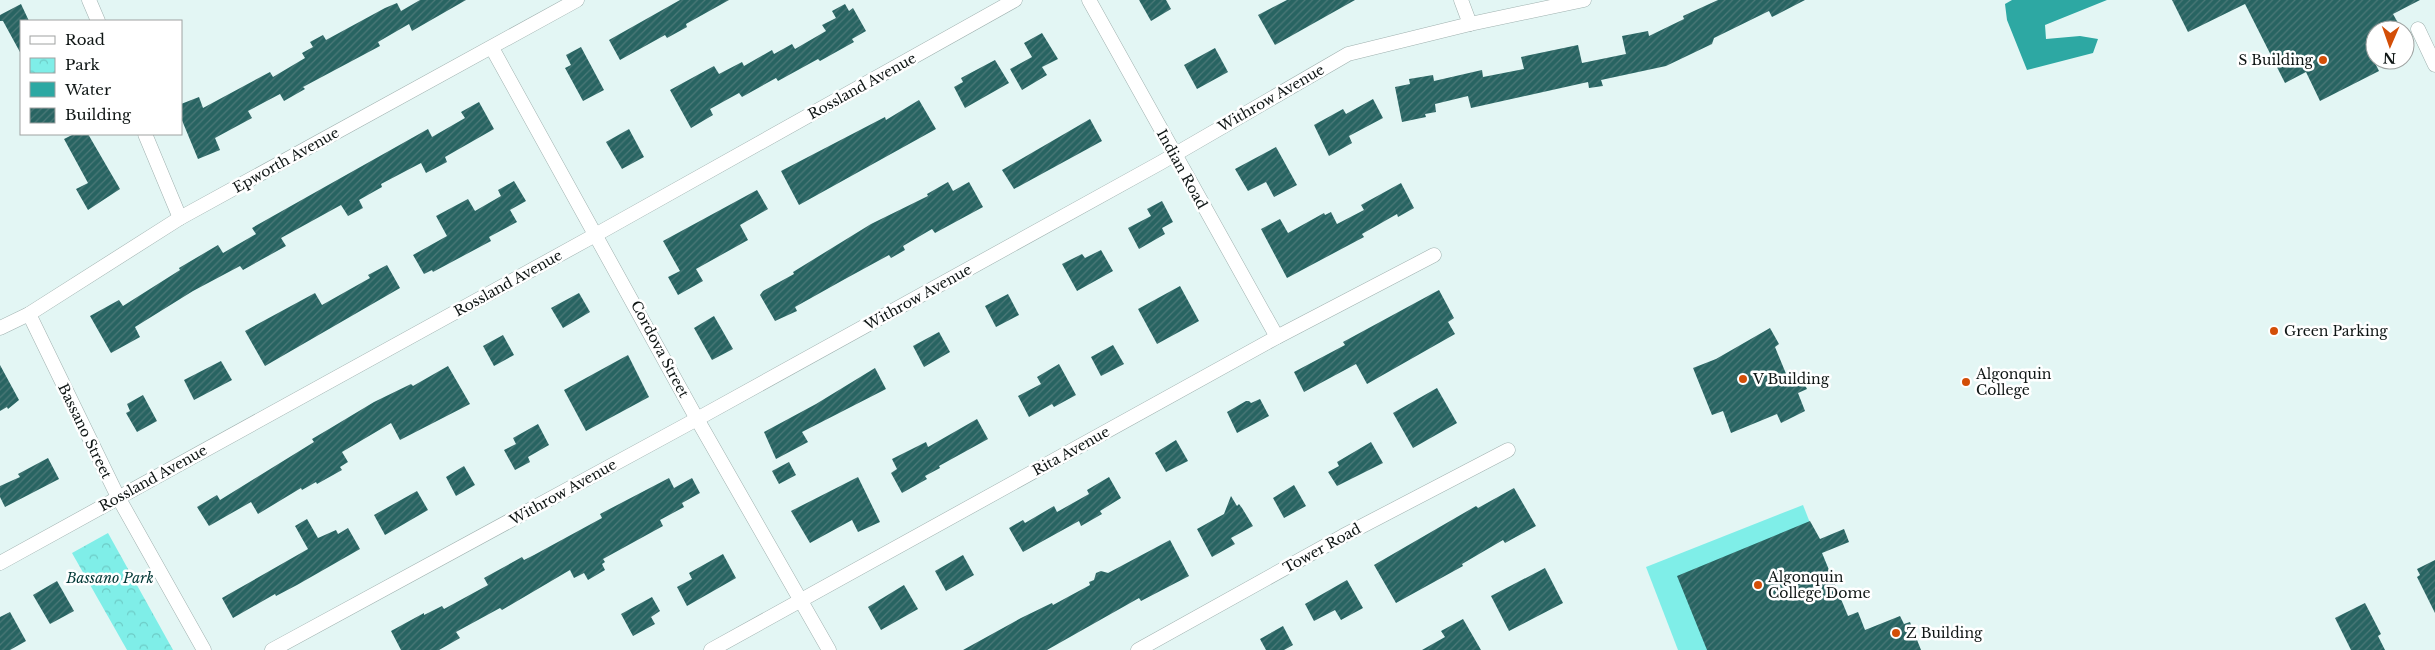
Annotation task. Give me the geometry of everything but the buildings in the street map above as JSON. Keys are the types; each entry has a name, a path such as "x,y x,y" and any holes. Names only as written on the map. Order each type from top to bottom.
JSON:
{"street":[{"path":"89,0 98,20"},
{"name":"Epworth Avenue","path":"0,328 29,314 180,218 577,0"},
{"name":"Rossland Avenue","path":"0,563 597,234 1015,0"},
{"name":"Indian Road","path":"1089,0 1277,337"},
{"path":"1461,0 1470,24"},
{"name":"Withrow Avenue","path":"272,650 697,419 1174,155 1348,54 1470,24 1584,0"},
{"path":"2418,30 2435,65"},
{"name":"Cordova Street","path":"492,48 597,234 697,419 829,650"},
{"path":"145,135 180,218"},
{"name":"Rita Avenue","path":"711,650 1277,337 1434,255"},
{"name":"Bassano Street","path":"29,314 118,497 204,650"},
{"name":"Tower Road","path":"1138,650 1343,536 1508,450"}],"green space":[{"name":"Algonquin College Dome","path":"1803,505 1860,650 1678,650 1646,567"},
{"name":"Bassano Park","path":"108,533 173,650 127,650 72,553"}],"water":[{"path":"2012,0 2107,0 2045,25 2046,39 2080,36 2098,39 2093,53 2027,70 2007,20 2005,4"}],"place":[{"name":"S Building","path":"2323,60"},
{"name":"Green Parking","path":"2274,331"},
{"name":"V Building","path":"1743,379"},
{"name":"Algonquin College","path":"1966,382"},
{"name":"Algonquin College Dome","path":"1758,585"},
{"name":"Z Building","path":"1896,633"}]}
